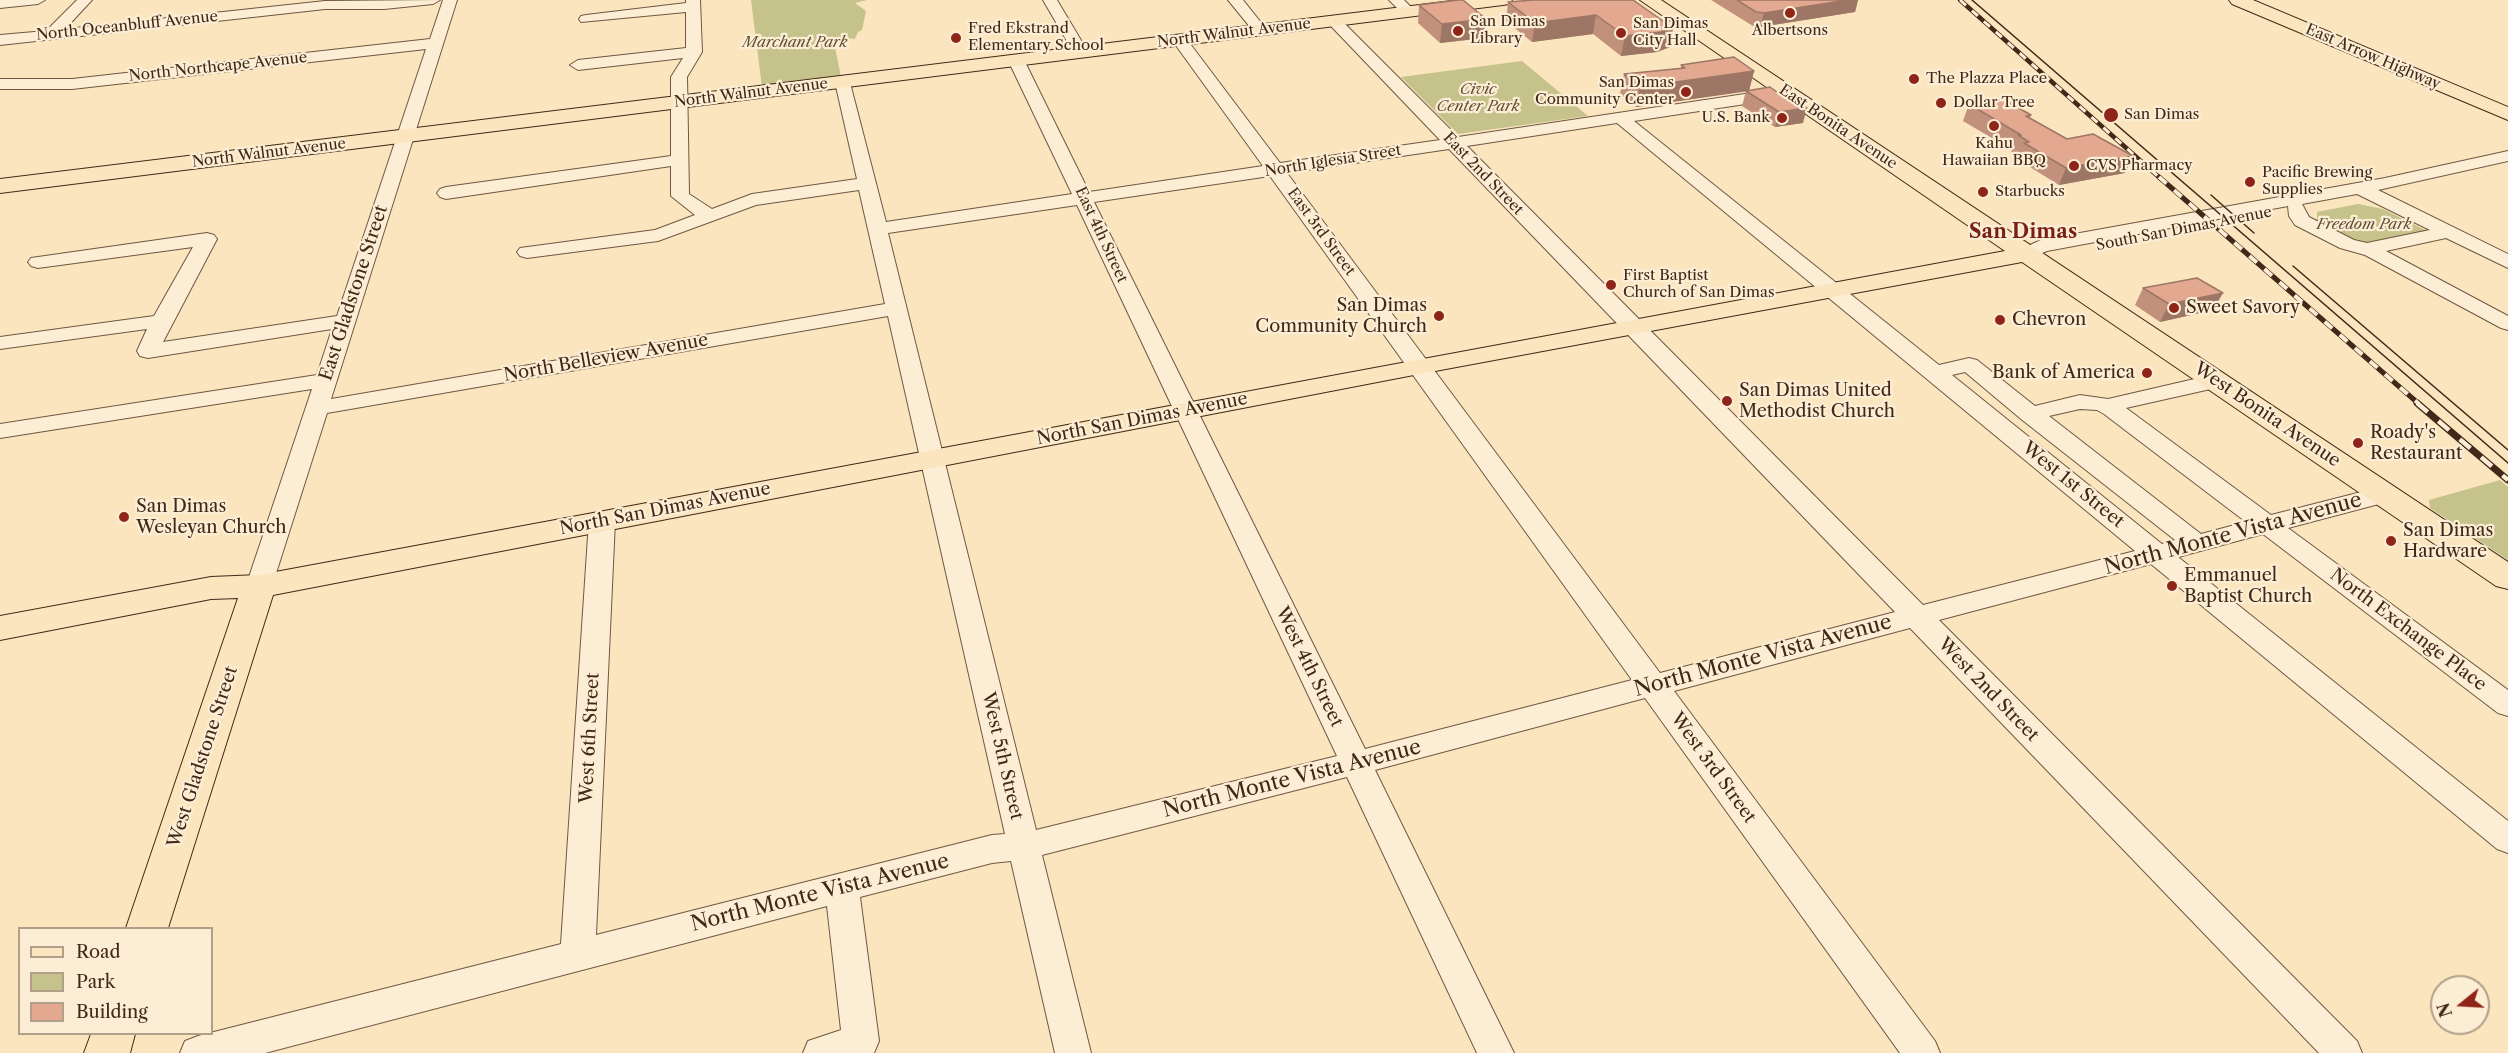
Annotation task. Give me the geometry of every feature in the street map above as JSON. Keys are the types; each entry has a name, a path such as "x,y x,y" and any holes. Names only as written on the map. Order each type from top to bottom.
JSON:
{"main road":[{"name":"North Walnut Avenue","path":"0,186 1334,21 1402,6 1503,0"},
{"name":"East Bonita Avenue","path":"1650,0 2026,254"},
{"name":"East Arrow Highway","path":"2238,0 2508,114"},
{"name":"East Arrow Highway","path":"2259,0 2508,103"},
{"name":"North San Dimas Avenue","path":"0,628 211,588 259,586 1419,366 2026,254"},
{"name":"West Bonita Avenue","path":"2026,254 2508,578"},
{"name":"North San Dimas Avenue","path":"0,649 203,609 259,586"},
{"name":"West Gladstone Street","path":"147,927 259,586"},
{"path":"106,1053 113,1035"}],"street":[{"path":"0,4 38,0"},
{"path":"50,34 85,0"},
{"path":"208,17 220,0"},
{"name":"North Oceanbluff Avenue","path":"0,40 327,3 384,5 433,0"},
{"name":"East Gladstone Street","path":"259,586 450,0"},
{"path":"1050,0 1080,52"},
{"path":"1235,0 1260,30"},
{"path":"586,19 693,3 694,52 679,77 680,196 710,216"},
{"name":"East 2nd Street","path":"1334,21 1633,327"},
{"name":"East 3rd Street","path":"1180,40 1419,366"},
{"name":"North Northcape Avenue","path":"3,91 20,83 72,84 436,43"},
{"path":"578,65 694,52"},
{"name":"East 4th Street","path":"1016,60 1184,411"},
{"name":"West 5th Street","path":"843,82 1073,1053"},
{"name":"North Iglesia Street","path":"878,229 1787,92"},
{"name":"West 1st Street","path":"1621,118 2508,840"},
{"name":"South San Dimas Avenue","path":"2026,254 2054,254 2296,208 2508,156"},
{"path":"446,193 679,160"},
{"name":"South San Dimas Avenue","path":"2026,254 2041,246 2366,191 2508,171"},
{"path":"526,252 658,235 753,200 868,183"},
{"path":"2366,191 2508,262"},
{"path":"2296,208 2302,221 2347,244 2368,249 2508,324"},
{"path":"2346,253 2450,232"},
{"path":"38,262 207,239 148,351 345,321"},
{"name":"North Belleview Avenue","path":"317,408 896,309"},
{"path":"0,343 162,321"},
{"name":"West 2nd Street","path":"1633,327 2344,1053"},
{"path":"1935,372 1969,365 2197,544"},
{"name":"West 3rd Street","path":"1419,366 1922,1053"},
{"path":"0,431 326,380"},
{"path":"2029,414 2216,381"},
{"name":"North Exchange Place","path":"2093,404 2268,525 2508,705"},
{"name":"West 4th Street","path":"1184,411 1496,1053"},
{"name":"North Monte Vista Avenue","path":"198,1053 992,849 1024,846 1356,763 2385,494"},
{"name":"West 6th Street","path":"578,955 602,521"},
{"path":"820,1053 861,1041 842,888"}],"green space":[{"name":"Marchant Park","path":"751,0 867,0 855,3 866,11 862,30 858,32 855,39 833,37 841,77 762,87"},
{"name":"Civic Center Park","path":"1522,61 1588,116 1458,134 1401,77"},
{"name":"Freedom Park","path":"2358,204 2383,209 2427,231 2359,244 2313,219 2317,219 2317,212"},
{"path":"2500,480 2508,487 2508,560 2430,508 2429,500"}],"building":[{"path":"1463,0 1486,19 1442,24 1419,5"},
{"path":"1633,0 1673,28 1661,32 1625,36 1596,15 1535,23 1508,2"},
{"path":"1737,0 1848,0 1764,13 1756,12"},
{"path":"1734,57 1754,71 1640,86 1624,74 1685,68 1681,65"},
{"path":"1770,87 1784,97 1790,96 1807,108 1779,112 1746,91"},
{"path":"2003,99 2031,115 2026,116 2067,139 2093,134 2133,156 2066,168 2024,143 2029,142 2018,135 2021,135 1969,104"},
{"path":"2197,278 2223,293 2169,304 2143,288"}],"tram line":[{"path":"1972,0 2508,463"},
{"path":"2211,195 2254,233"},
{"path":"2293,266 2508,450"}],"railway":[{"path":"1960,0 2161,179"},
{"path":"2159,177 2419,404"},
{"path":"2417,403 2508,480"}],"place":[{"name":"Albertsons","path":"1790,13"},
{"name":"San Dimas Library","path":"1458,31"},
{"name":"San Dimas City Hall","path":"1621,33"},
{"name":"Fred Ekstrand Elementary School","path":"956,38"},
{"name":"The Plazza Place","path":"1914,79"},
{"name":"San Dimas Community Center","path":"1686,92"},
{"name":"Dollar Tree","path":"1941,103"},
{"name":"San Dimas","path":"2111,115"},
{"name":"U.S. Bank","path":"1782,118"},
{"name":"Kahu Hawaiian BBQ","path":"1994,126"},
{"name":"CVS Pharmacy","path":"2074,166"},
{"name":"Pacific Brewing Supplies","path":"2250,182"},
{"name":"Starbucks","path":"1983,192"},
{"name":"First Baptist Church of San Dimas","path":"1611,285"},
{"name":"Sweet Savory","path":"2174,308"},
{"name":"San Dimas Community Church","path":"1439,316"},
{"name":"Chevron","path":"2000,320"},
{"name":"Bank of America","path":"2147,373"},
{"name":"San Dimas United Methodist Church","path":"1727,401"},
{"name":"Roady's Restaurant","path":"2358,443"},
{"name":"San Dimas Wesleyan Church","path":"124,517"},
{"name":"San Dimas Hardware","path":"2391,541"},
{"name":"Emmanuel Baptist Church","path":"2172,586"}],"district":[{"name":"San Dimas","path":"2023,232"}]}
